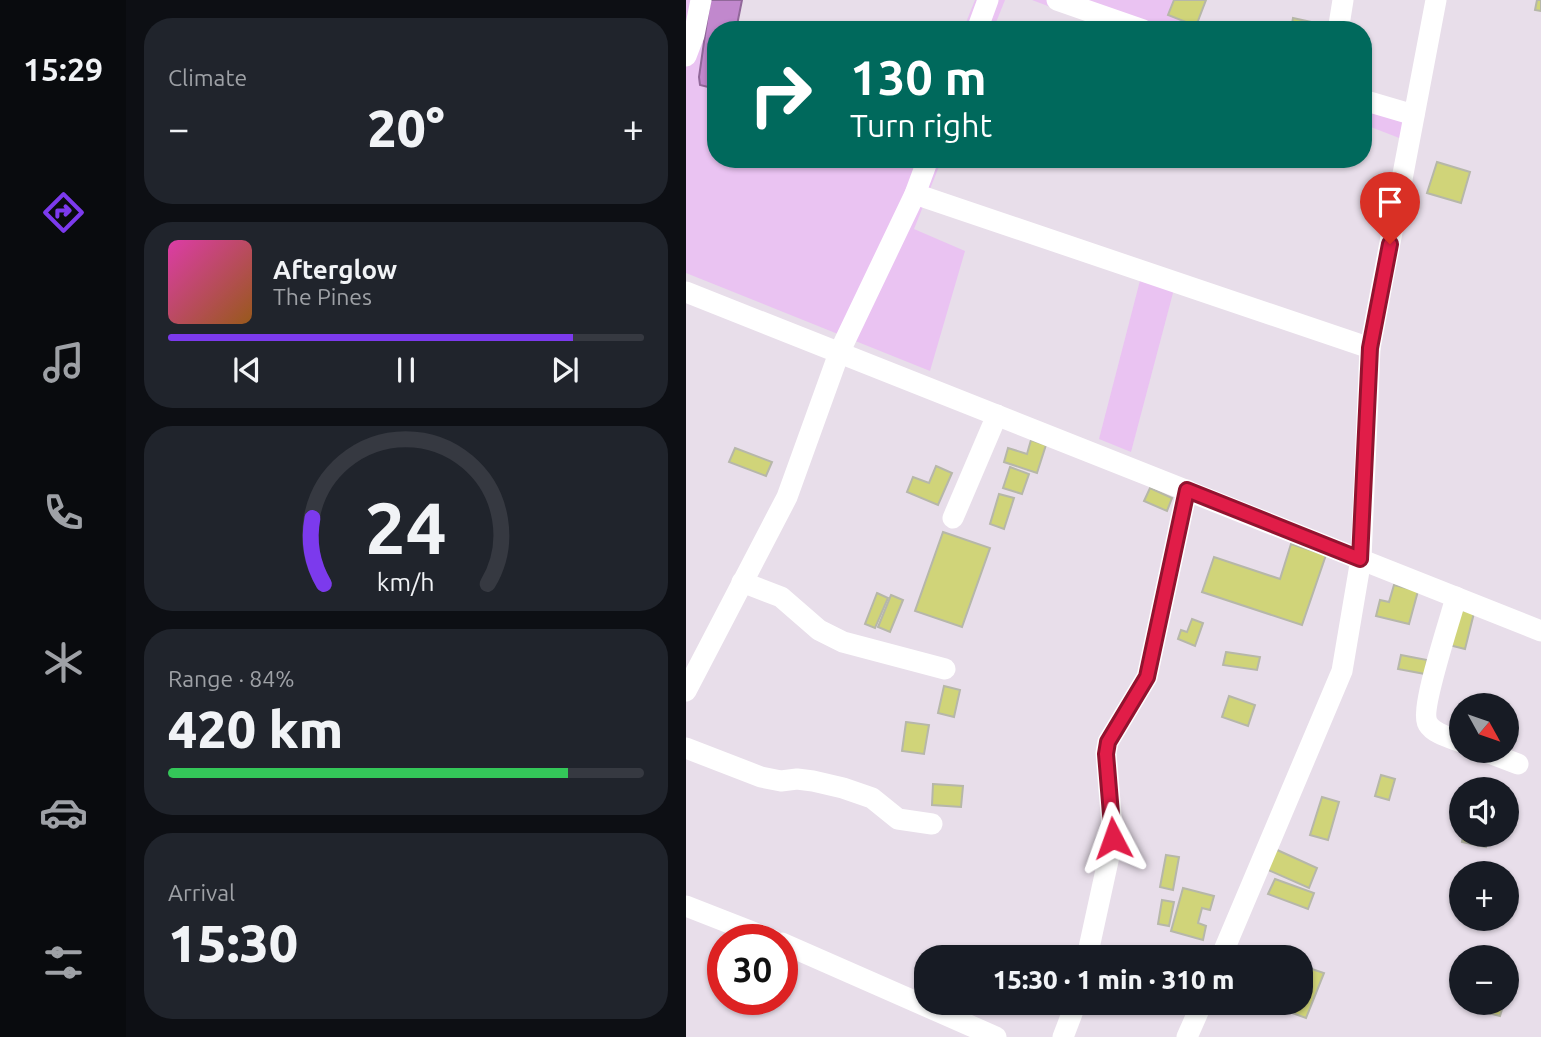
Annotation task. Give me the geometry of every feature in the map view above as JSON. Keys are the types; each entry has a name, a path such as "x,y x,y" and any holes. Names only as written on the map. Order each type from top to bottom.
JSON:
{"street":[{"path":"686,56 694,35 701,0"},
{"path":"980,21 988,0"},
{"path":"1057,0 1117,21"},
{"path":"1340,21 1343,0"},
{"path":"1226,945 1342,671 1360,559 1370,348 1436,0"},
{"path":"1372,103 1414,115"},
{"path":"686,691 787,497 839,353 915,194 925,168"},
{"path":"915,194 1370,348"},
{"path":"686,292 1541,631"},
{"path":"953,519 997,415"},
{"path":"1090,945 1113,838 1106,754 1108,742 1147,677 1187,490"},
{"path":"742,582 781,597 819,629 843,642 945,669"},
{"path":"1449,737 1435,731 1426,718 1429,694 1456,597"},
{"path":"686,748 761,777 780,781 805,780 843,788 872,797 898,819 932,824"},
{"path":"686,906 732,924"},
{"path":"798,950 996,1037"},
{"path":"1063,1037 1071,1015"},
{"path":"1187,1037 1197,1015"}],"shaded area":[{"path":"686,0 710,0 699,77 701,85 707,87 707,168 938,168 914,229 965,251 930,371 686,273"},
{"path":"710,0 742,0 738,21 707,21"},
{"path":"975,0 1005,0 997,21 967,21"},
{"path":"1032,0 1188,0 1181,21 1087,21"},
{"path":"707,21 707,87 700,85"},
{"path":"1372,108 1411,122 1407,141 1372,127"},
{"path":"1144,265 1178,274 1131,452 1099,439"}],"building":[{"path":"1174,0 1206,0 1198,21 1183,21 1168,15"},
{"path":"1537,0 1541,0 1541,11 1535,10"},
{"path":"1437,162 1470,172 1461,203 1427,193"},
{"path":"1031,440 1046,445 1037,473 1004,462 1008,448 1027,454"},
{"path":"735,448 772,462 766,476 729,462"},
{"path":"936,466 952,473 938,505 907,492 913,477 929,483"},
{"path":"1010,467 1029,474 1022,494 1003,488"},
{"path":"1150,488 1172,498 1167,511 1144,501"},
{"path":"999,494 1014,498 1004,529 990,524"},
{"path":"943,532 990,548 962,627 915,611"},
{"path":"1291,544 1326,555 1302,625 1202,592 1214,557 1280,579"},
{"path":"1394,585 1418,591 1409,624 1376,616 1380,600 1389,602"},
{"path":"877,593 888,598 875,628 865,624"},
{"path":"891,595 903,600 890,632 878,627"},
{"path":"1457,609 1474,613 1465,649 1449,645"},
{"path":"1192,619 1203,623 1195,646 1178,639 1181,630 1187,632"},
{"path":"1226,652 1260,657 1257,670 1223,665"},
{"path":"1401,655 1427,660 1425,674 1398,669"},
{"path":"944,686 960,690 954,717 938,713"},
{"path":"1229,696 1255,705 1248,726 1222,717"},
{"path":"906,722 929,725 924,754 902,751"},
{"path":"1381,775 1395,779 1389,800 1375,796"},
{"path":"933,784 963,786 961,807 932,805"},
{"path":"1322,797 1339,802 1328,840 1310,835"},
{"path":"1275,849 1317,868 1309,888 1266,869"},
{"path":"1166,855 1179,857 1173,890 1160,887"},
{"path":"1275,879 1314,893 1308,909 1268,894"},
{"path":"1183,888 1214,896 1210,910 1202,908 1198,923 1206,926 1203,940 1171,931"},
{"path":"1162,900 1174,902 1169,926 1158,924"},
{"path":"1313,969 1324,973 1313,1000"}],"route":[{"path":"1113,838 1106,754 1108,742 1147,677 1187,490 1360,559 1370,348 1390,244"}]}
